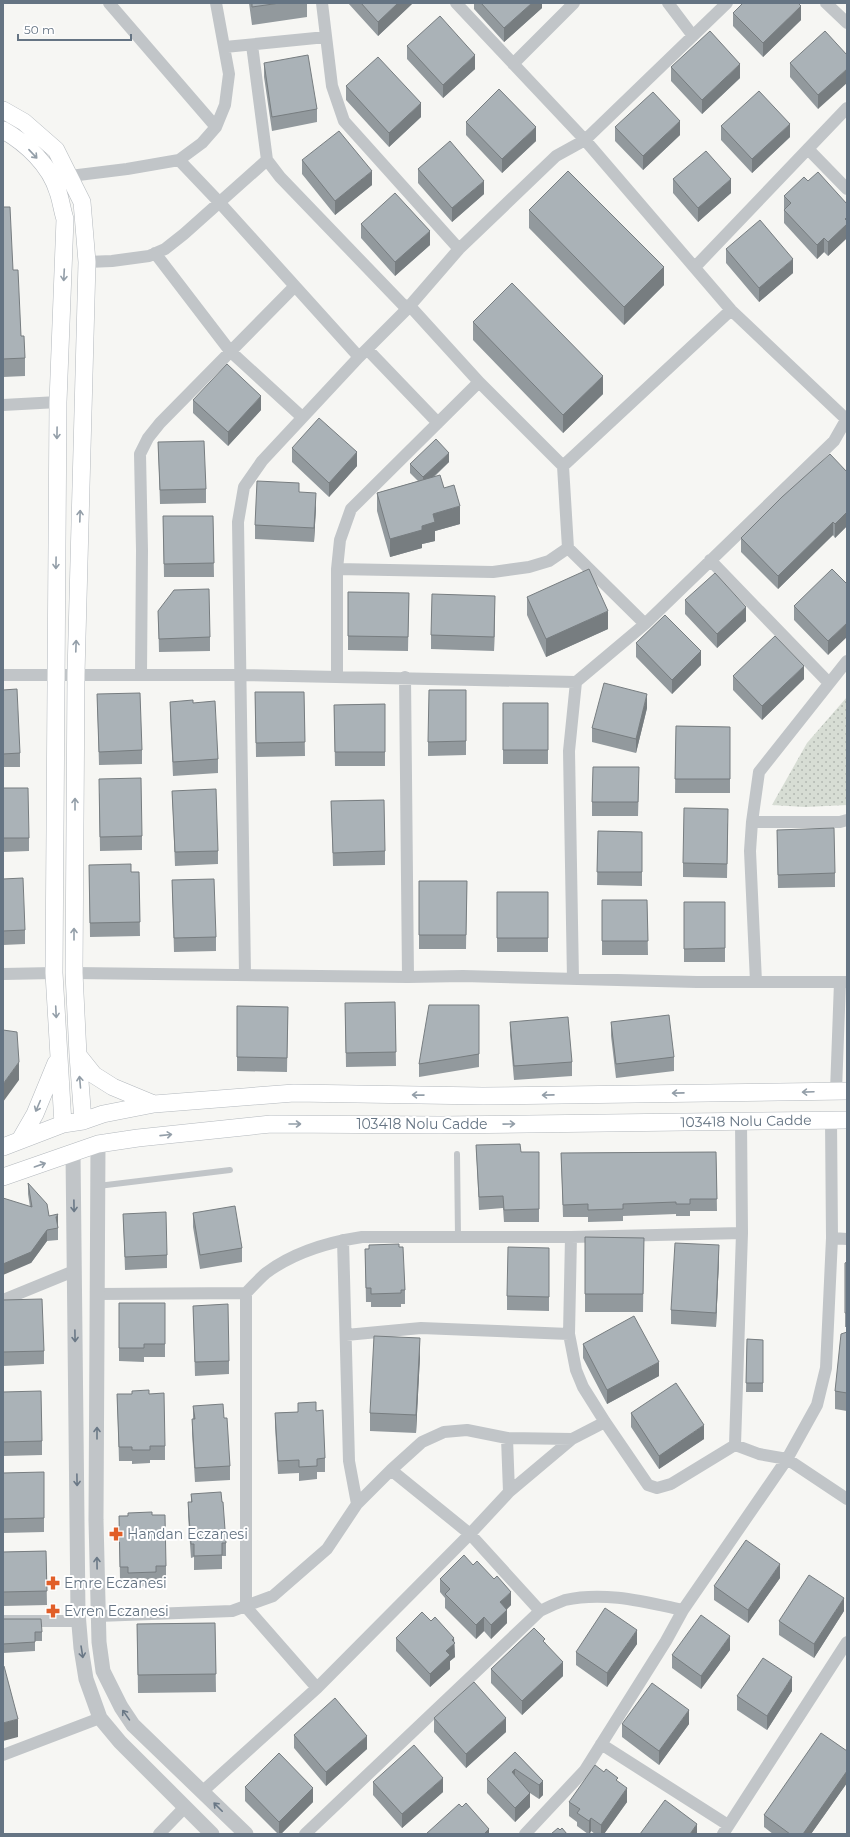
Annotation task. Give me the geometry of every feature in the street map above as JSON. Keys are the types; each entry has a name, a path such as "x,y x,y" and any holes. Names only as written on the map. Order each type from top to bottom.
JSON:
{"main road":[{"path":"3,110 24,122 56,150 82,202 87,262 76,674 74,973 83,1121"},
{"path":"3,130 21,140 44,166 58,190 64,219 58,402 54,973 63,1124"},
{"path":"78,1055 94,1075 107,1083 154,1104"},
{"path":"20,1140 35,1114 58,1057"},
{"path":"3,1147 63,1124 83,1121 103,1114 154,1104 294,1093 483,1096 842,1091"},
{"name":"103418 Nolu Cadde","path":"3,1177 98,1144 138,1138 271,1124 441,1125 839,1120"}],"street":[{"path":"109,3 216,127"},
{"path":"70,176 127,169 179,160 202,143 216,127 224,105 229,74 216,3"},
{"path":"322,3 332,86 344,121 459,249"},
{"path":"3,675 141,674 337,676 576,682 645,624 834,441 846,420 731,310 585,140 456,3"},
{"path":"513,64 574,3"},
{"path":"668,3 694,36"},
{"path":"245,974 238,522 244,487 262,462 302,417 408,307 459,249 556,156 585,140 727,3"},
{"path":"826,3 847,23"},
{"path":"225,47 326,38"},
{"path":"252,45 267,160 280,177 408,307 479,382 563,466 568,548 645,624"},
{"path":"695,267 847,108"},
{"path":"808,149 847,189"},
{"path":"179,160 295,286 363,353 438,423"},
{"path":"87,262 112,261 149,256 165,249 267,160"},
{"path":"155,253 230,351 302,417"},
{"path":"141,674 142,550 140,454 148,438 160,423 295,286"},
{"path":"563,466 731,310"},
{"path":"337,676 337,569 340,540 351,509 479,382"},
{"path":"3,405 58,402"},
{"path":"337,569 493,572 529,567 549,561 568,548"},
{"path":"710,560 829,683"},
{"path":"756,982 750,851 758,772 847,661"},
{"path":"405,677 408,977"},
{"path":"573,979 569,751 576,682"},
{"path":"752,822 840,822 847,820"},
{"path":"3,974 54,973"},
{"path":"74,973 408,977 463,976 756,982 844,982 842,1091"},
{"path":"525,1834 585,1770 684,1610 787,1459 817,1405 826,1368 839,1120"},
{"path":"735,1445 742,1234 741,1121"},
{"path":"98,1144 96,1520 99,1642 103,1671 121,1707 133,1725 246,1834"},
{"path":"73,1153 79,1621 81,1648 86,1679 100,1718 120,1742 212,1834"},
{"path":"97,1294 246,1293 266,1273 294,1256 343,1240 362,1237 571,1237 742,1234"},
{"path":"571,1237 569,1334 579,1376 583,1387 605,1422 648,1485 656,1488 671,1484 735,1445"},
{"path":"832,1238 847,1239"},
{"path":"343,1240 349,1461 358,1504"},
{"path":"3,1300 74,1271"},
{"path":"246,1293 246,1607 317,1688"},
{"path":"346,1335 421,1328 569,1334"},
{"path":"203,1791 317,1688 470,1534 509,1492 572,1439 605,1422"},
{"path":"98,1616 232,1611 273,1596 327,1549 358,1504 391,1470 422,1442 444,1432 467,1430 507,1438 572,1439"},
{"path":"507,1438 509,1492"},
{"path":"735,1445 759,1454 787,1459 847,1499"},
{"path":"391,1470 470,1534 540,1611"},
{"path":"305,1834 540,1611 565,1600 597,1596 632,1599 684,1610"},
{"path":"3,1621 79,1621"},
{"path":"601,1744 725,1830 847,1642"},
{"path":"3,1755 100,1718"},
{"path":"159,1834 185,1807"}],"lane":[{"path":"457,1154 458,1237"},
{"path":"98,1186 230,1170"}],"shaded area":[{"path":"847,697 847,805 805,807 772,805 807,743"}],"building":[{"path":"252,3 280,3 252,7"},
{"path":"361,3 398,3 378,22"},
{"path":"481,3 532,3 504,28"},
{"path":"743,3 798,3 801,6 763,43 733,13"},
{"path":"440,16 475,55 443,85 407,46"},
{"path":"710,31 740,64 702,100 671,67"},
{"path":"825,31 847,55 847,69 818,95 790,63"},
{"path":"308,55 317,109 272,117 264,63"},
{"path":"378,57 421,103 389,133 346,86"},
{"path":"499,89 536,127 502,159 466,122"},
{"path":"759,91 790,124 752,159 721,126"},
{"path":"653,92 680,121 643,156 615,127"},
{"path":"339,131 372,171 335,201 302,160"},
{"path":"450,141 484,181 452,208 418,169"},
{"path":"706,151 731,179 698,208 673,179"},
{"path":"568,171 664,267 624,307 529,210"},
{"path":"818,172 847,204 847,217 845,219 847,224 828,242 824,238 817,245 784,210 791,203 784,196 804,177 808,181"},
{"path":"395,193 430,231 395,262 361,224"},
{"path":"3,207 10,207 13,270 18,270 21,336 24,336 25,358 3,359"},
{"path":"760,220 793,259 759,288 726,249"},
{"path":"512,283 603,376 563,415 473,322"},
{"path":"227,364 261,396 228,432 193,400"},
{"path":"319,418 357,452 329,483 292,448"},
{"path":"436,439 449,453 423,477 410,464"},
{"path":"204,441 206,489 160,490 158,442"},
{"path":"830,454 847,472 847,512 835,524 833,522 778,576 741,538 782,497"},
{"path":"440,475 444,488 454,485 460,506 433,514 435,522 422,526 422,530 390,539 377,493"},
{"path":"257,481 299,483 299,492 316,493 314,528 255,525"},
{"path":"163,516 213,516 214,563 164,564"},
{"path":"589,569 608,611 546,639 527,597"},
{"path":"832,569 847,584 847,623 828,641 794,606"},
{"path":"715,573 746,607 717,634 685,600"},
{"path":"209,589 210,637 159,639 158,611 174,590"},
{"path":"348,592 409,593 408,637 348,636"},
{"path":"432,594 495,596 494,637 431,635"},
{"path":"665,615 701,651 672,680 636,643"},
{"path":"775,636 804,666 762,706 733,676"},
{"path":"604,683 647,694 636,739 592,728"},
{"path":"17,689 20,753 3,754 3,690"},
{"path":"429,690 466,690 466,741 428,742"},
{"path":"255,692 304,692 305,742 256,743"},
{"path":"140,693 142,750 99,752 97,694"},
{"path":"193,700 193,703 215,701 218,759 173,762 170,702"},
{"path":"503,703 548,703 548,750 503,750"},
{"path":"385,704 385,752 335,752 334,705"},
{"path":"676,726 730,727 730,779 675,779"},
{"path":"593,767 639,767 638,802 592,802"},
{"path":"141,778 142,836 100,837 99,779"},
{"path":"3,788 28,788 29,838 3,838"},
{"path":"216,789 218,851 175,852 172,791"},
{"path":"384,800 385,851 333,853 331,801"},
{"path":"684,808 728,809 727,864 683,863"},
{"path":"834,828 835,873 778,875 777,830"},
{"path":"598,831 642,832 642,872 597,872"},
{"path":"131,864 131,872 139,872 140,922 90,923 89,865"},
{"path":"23,878 25,930 3,931 3,879"},
{"path":"214,879 216,937 174,938 172,880"},
{"path":"419,881 467,881 466,935 419,935"},
{"path":"497,892 548,892 548,938 497,938"},
{"path":"602,900 647,900 648,941 602,941"},
{"path":"684,902 725,902 725,948 684,949"},
{"path":"395,1002 396,1052 346,1053 345,1003"},
{"path":"429,1005 479,1005 479,1054 419,1064"},
{"path":"237,1006 288,1007 287,1058 237,1057"},
{"path":"669,1015 674,1057 616,1064 611,1022"},
{"path":"568,1017 572,1062 514,1066 510,1022"},
{"path":"3,1030 17,1032 19,1062 3,1084"},
{"path":"520,1144 521,1152 539,1152 539,1209 504,1210 503,1196 479,1197 476,1145"},
{"path":"716,1152 717,1199 690,1199 690,1204 676,1204 676,1202 623,1204 623,1209 588,1210 588,1204 563,1205 561,1153"},
{"path":"28,1183 47,1204 49,1216 58,1214 56,1217 58,1228 47,1230 31,1252 3,1264 3,1198 32,1207"},
{"path":"235,1206 242,1248 200,1255 193,1213"},
{"path":"166,1212 167,1255 125,1257 123,1214"},
{"path":"585,1237 644,1238 643,1294 585,1294"},
{"path":"675,1243 719,1245 716,1313 671,1310"},
{"path":"399,1244 399,1247 403,1247 405,1290 401,1290 401,1293 371,1294 371,1288 366,1288 365,1249 369,1249 369,1245"},
{"path":"508,1247 549,1248 549,1297 507,1296"},
{"path":"847,1262 847,1313 845,1313 845,1263"},
{"path":"42,1299 44,1351 3,1352 3,1300"},
{"path":"119,1303 165,1303 165,1344 144,1344 144,1348 119,1348"},
{"path":"228,1304 229,1361 195,1362 193,1306"},
{"path":"634,1316 659,1362 607,1390 583,1344"},
{"path":"847,1332 847,1393 835,1391 841,1334"},
{"path":"374,1336 420,1338 416,1415 370,1413"},
{"path":"747,1339 763,1340 763,1383 746,1383"},
{"path":"676,1383 704,1425 659,1456 631,1413"},
{"path":"149,1390 149,1394 164,1393 165,1446 150,1446 150,1450 132,1450 132,1447 119,1447 117,1394 132,1394 132,1391"},
{"path":"41,1391 42,1441 3,1442 3,1392"},
{"path":"316,1402 316,1411 323,1410 325,1458 317,1459 317,1466 299,1467 299,1460 278,1461 275,1413 298,1412 298,1403"},
{"path":"223,1404 224,1418 227,1418 230,1466 195,1468 192,1419 195,1419 193,1406"},
{"path":"44,1472 44,1518 3,1519 3,1473"},
{"path":"221,1492 226,1543 222,1543 222,1555 194,1556 194,1544 191,1544 188,1502 192,1502 191,1494"},
{"path":"152,1512 152,1515 165,1515 166,1566 156,1566 156,1572 128,1573 128,1567 120,1567 119,1516 128,1516 128,1513"},
{"path":"746,1540 780,1564 748,1610 714,1586"},
{"path":"46,1551 47,1591 3,1592 3,1552"},
{"path":"464,1555 473,1565 477,1561 494,1579 497,1576 511,1592 500,1602 507,1610 491,1625 484,1617 476,1625 445,1594 450,1589 440,1579"},
{"path":"809,1575 844,1598 814,1644 779,1621"},
{"path":"605,1608 637,1630 607,1673 576,1652"},
{"path":"422,1612 431,1621 435,1617 454,1638 452,1640 455,1643 446,1651 450,1655 430,1674 396,1638"},
{"path":"701,1615 730,1636 701,1676 672,1655"},
{"path":"3,1619 41,1619 42,1632 35,1632 35,1642 3,1644"},
{"path":"215,1623 216,1674 138,1675 137,1624"},
{"path":"534,1628 545,1639 543,1641 563,1662 522,1701 491,1669"},
{"path":"763,1658 792,1677 767,1716 737,1696"},
{"path":"3,1666 18,1719 3,1723"},
{"path":"474,1682 506,1718 466,1754 434,1718"},
{"path":"652,1683 689,1710 659,1751 622,1724"},
{"path":"335,1698 367,1736 326,1772 294,1735"},
{"path":"821,1733 847,1751 847,1771 803,1834 790,1834 764,1815"},
{"path":"414,1745 443,1778 402,1814 373,1782"},
{"path":"515,1752 543,1781 539,1785 515,1769 512,1772 530,1793 515,1808 487,1779"},
{"path":"279,1753 313,1788 279,1822 245,1787"},
{"path":"595,1765 604,1772 606,1769 618,1778 616,1780 627,1788 601,1825 591,1818 589,1821 577,1813 580,1809 569,1802"},
{"path":"665,1800 697,1824 690,1834 640,1834"},
{"path":"466,1803 489,1829 485,1833 486,1834 426,1834 459,1804 462,1807"},
{"path":"558,1828 560,1830 562,1828 567,1834 551,1834"}],"place":[{"name":"Handan Eczanesi","path":"116,1534"},
{"name":"Emre Eczanesi","path":"53,1583"},
{"name":"Evren Eczanesi","path":"53,1611"}]}
